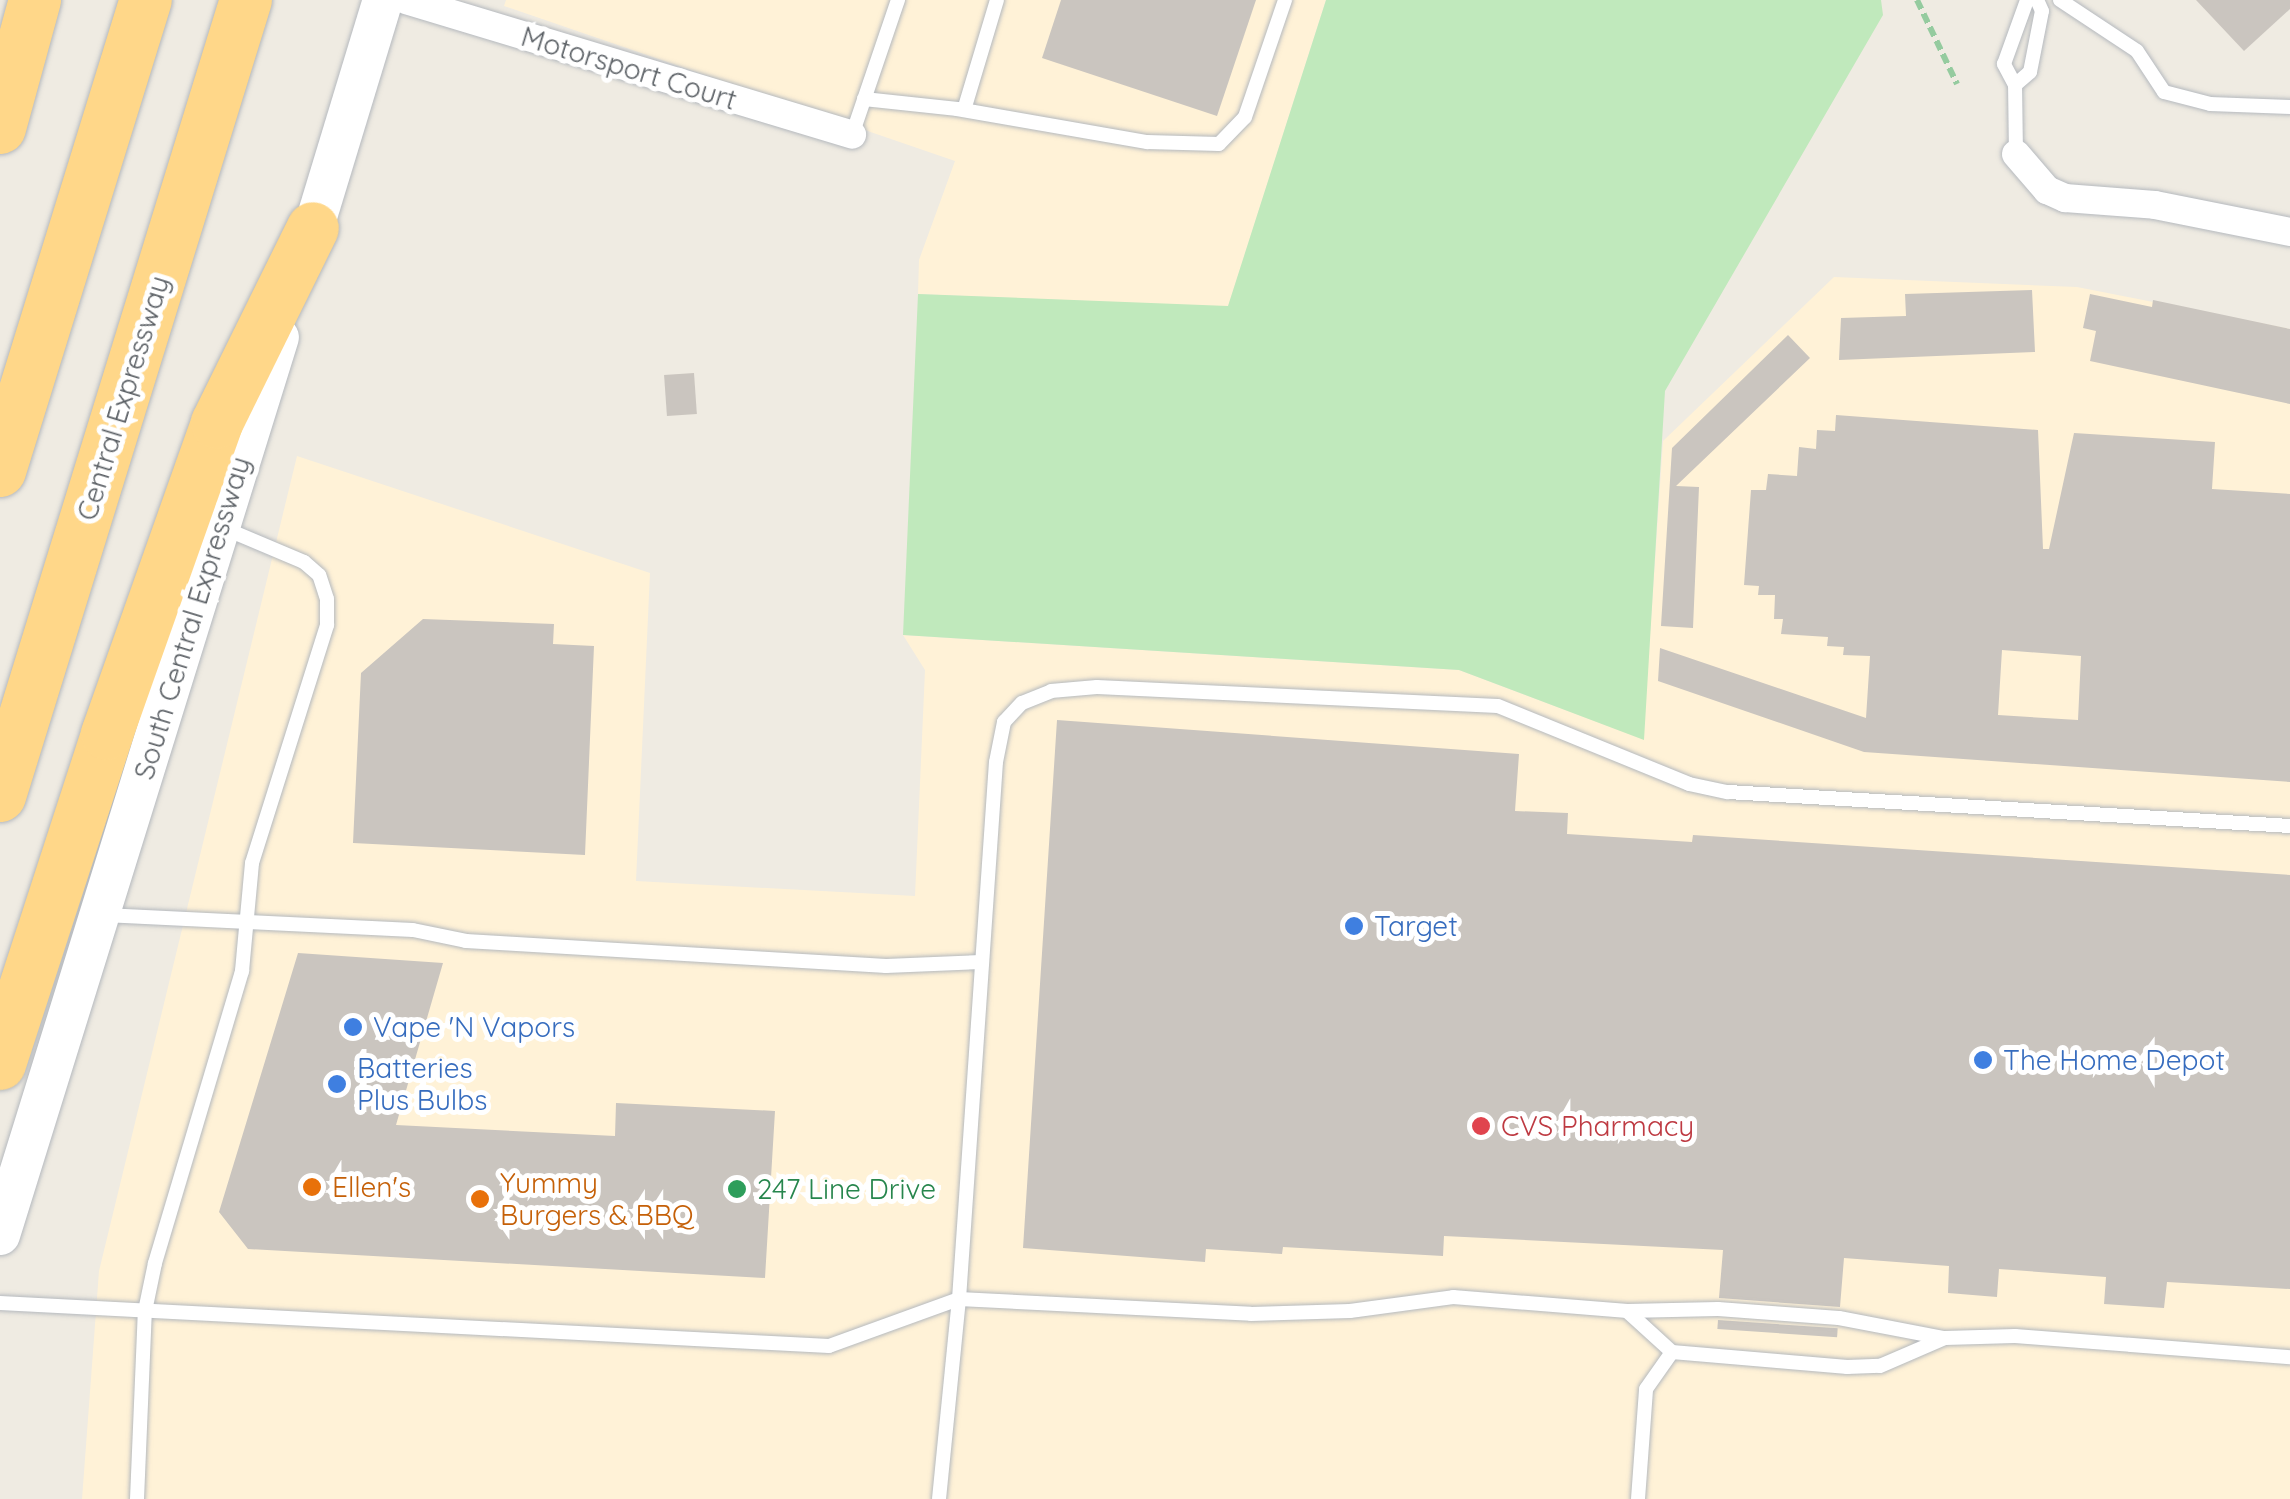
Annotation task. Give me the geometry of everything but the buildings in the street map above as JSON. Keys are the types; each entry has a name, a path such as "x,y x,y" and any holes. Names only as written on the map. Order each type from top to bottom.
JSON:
{"highway":[{"path":"0,128 35,0"},
{"path":"0,471 146,0"},
{"name":"Central Expressway","path":"0,796 246,0"},
{"path":"0,1064 108,734 216,423 313,228"}],"main road":[{"name":"South Central Expressway","path":"0,1235 383,0"}],"street":[{"name":"Motorsport Court","path":"406,0 852,135"},
{"path":"2016,154 2047,190 2065,198 2155,205 2290,232"}],"lane":[{"path":"852,135 898,0"},
{"path":"964,110 997,0"},
{"path":"864,98 964,110 1147,142 1219,144 1245,117 1285,0"},
{"path":"2016,154 2015,85 2004,64 2028,0"},
{"path":"2015,85 2030,72 2042,12 2037,0"},
{"path":"2060,0 2137,51 2164,92 2210,104 2290,107"},
{"path":"138,1499 145,1311 154,1263 242,971 252,862 327,625 327,599 319,576 304,562 220,526"},
{"path":"939,1499 958,1299 996,762 1004,722 1022,703 1051,691 1096,687 1498,706 1690,784 1728,792 2290,826"},
{"path":"100,915 248,919 413,930 466,942 886,966 981,962"},
{"path":"0,1303 830,1346 958,1299 1251,1314 1350,1311 1453,1297 1627,1311 1718,1309 1822,1317 1945,1338 2046,1337 2290,1357"},
{"path":"1627,1311 1672,1352 1880,1366 1945,1338"},
{"path":"1638,1499 1646,1389 1672,1352"}],"path":[{"path":"1917,0 1957,84"}],"shaded area":[{"path":"506,0 1326,0 1228,307 918,294 919,260 955,161 504,6"},
{"path":"1834,277 2077,287 2290,329 2290,1499 82,1499 99,1271 297,456 650,573 636,881 915,896 925,670 903,635 1459,670 1643,739 1663,441"}],"green space":[{"path":"1326,0 1881,0 1883,15 1665,391 1644,740 1459,670 903,635 918,294 1228,306"}],"place":[{"name":"Target","path":"1354,926"},
{"name":"Vape 'N Vapors","path":"353,1027"},
{"name":"The Home Depot","path":"1983,1060"},
{"name":"Batteries Plus Bulbs","path":"337,1084"},
{"name":"CVS Pharmacy","path":"1481,1126"},
{"name":"Ellen's","path":"312,1187"},
{"name":"247 Line Drive","path":"737,1189"},
{"name":"Yummy Burgers & BBQ","path":"480,1199"}]}
